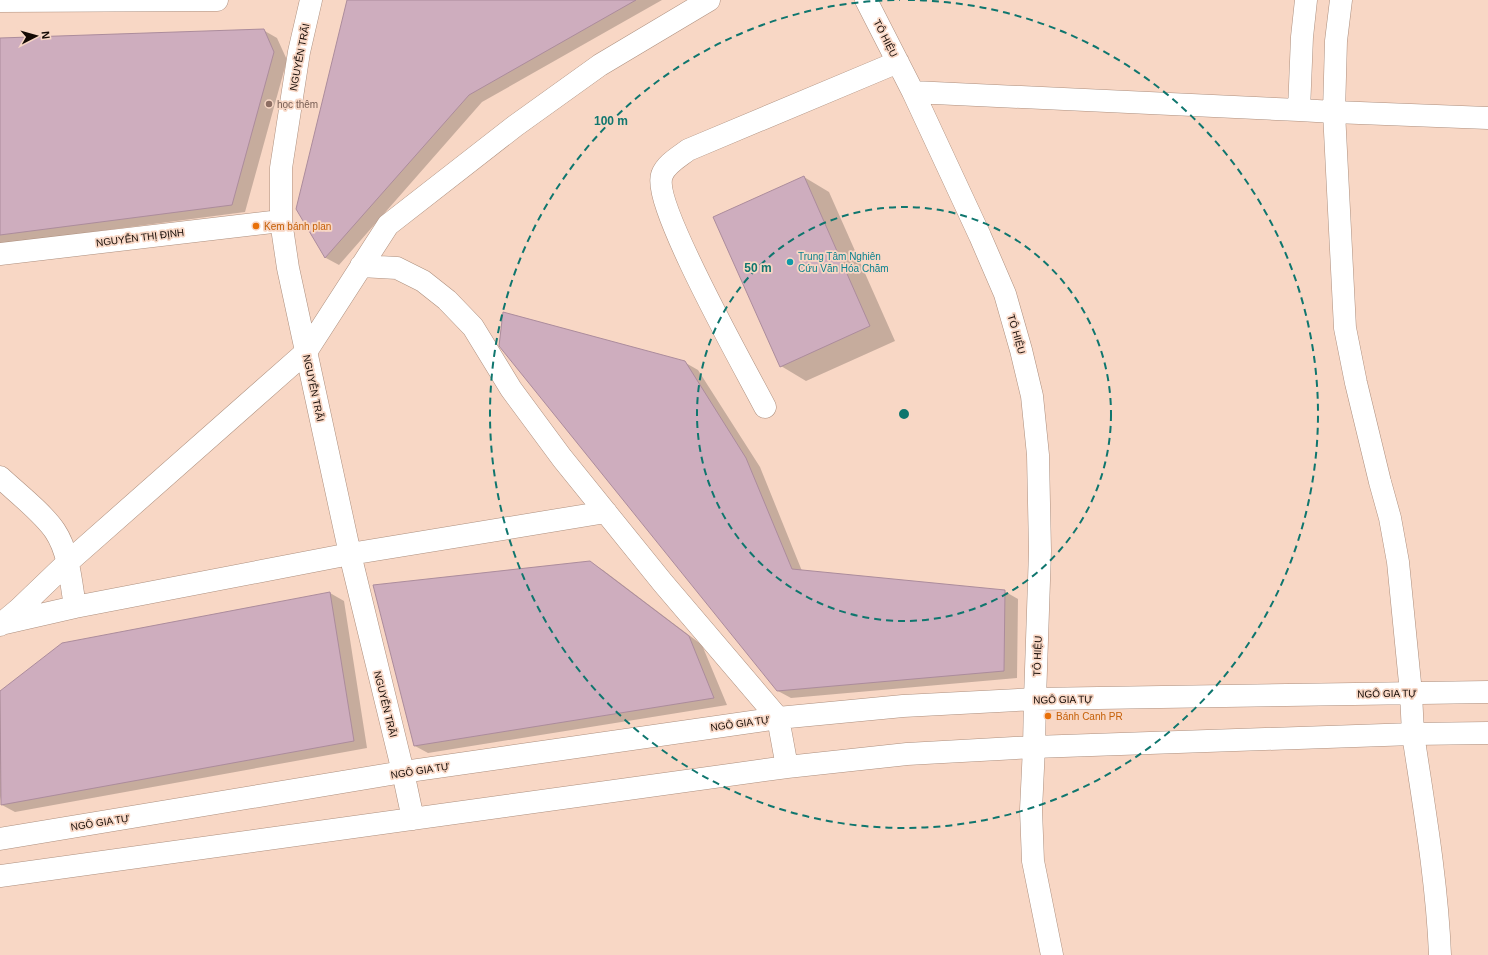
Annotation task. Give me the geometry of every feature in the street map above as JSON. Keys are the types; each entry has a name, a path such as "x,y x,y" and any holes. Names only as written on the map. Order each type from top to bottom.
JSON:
{"street":[{"path":"0,1 217,0"},
{"name":"NGUYỄN TRÃI","path":"311,0 299,52 281,168 281,221 288,268 350,554 413,819"},
{"path":"1,624 67,563 306,352 388,225 515,126 600,65 709,0"},
{"name":"TÔ HIỆU","path":"866,0 913,92 1005,294 1032,396 1038,455 1040,551 1036,699 1030,810 1033,861 1052,955"},
{"path":"1299,110 1302,37 1306,0"},
{"path":"1341,0 1336,41 1334,112 1346,328 1356,383 1390,518 1398,562 1411,693 1413,734 1431,848 1440,955"},
{"path":"1302,37 1336,41"},
{"path":"765,407 684,252 665,204 661,189 661,175 669,164 688,150 898,62"},
{"path":"913,92 1488,118"},
{"name":"NGUYỄN THỊ ĐỊNH","path":"0,254 281,221"},
{"path":"361,266 397,268 423,281 447,300 473,327 511,389 562,458 663,583 778,718 787,767"},
{"path":"0,477 55,530 67,563 75,607"},
{"path":"1,624 75,607 350,554 606,512"},
{"name":"NGÔ GIA TỰ","path":"0,839 403,772 778,718 902,706 1036,699 1488,692"},
{"path":"0,876 787,767 907,754 1034,747 1413,734 1488,733"}],"building":[{"path":"347,0 636,0 469,95 325,258 296,209"},
{"path":"264,29 274,52 232,205 0,235 0,38"},
{"path":"804,176 870,326 780,367 713,217"},
{"path":"503,312 685,361 746,458 792,569 1005,590 1004,671 777,691 499,346"},
{"path":"590,561 689,636 714,698 414,746 373,585"},
{"path":"330,592 354,741 1,805 0,691 62,643"}],"place":[{"name":"học thêm","path":"269,104"},
{"name":"Kem bánh plan","path":"256,226"},
{"name":"Trung Tâm Nghiên Cứu Văn Hóa Chăm","path":"790,262"},
{"name":"Bánh Canh PR","path":"1048,716"}]}
